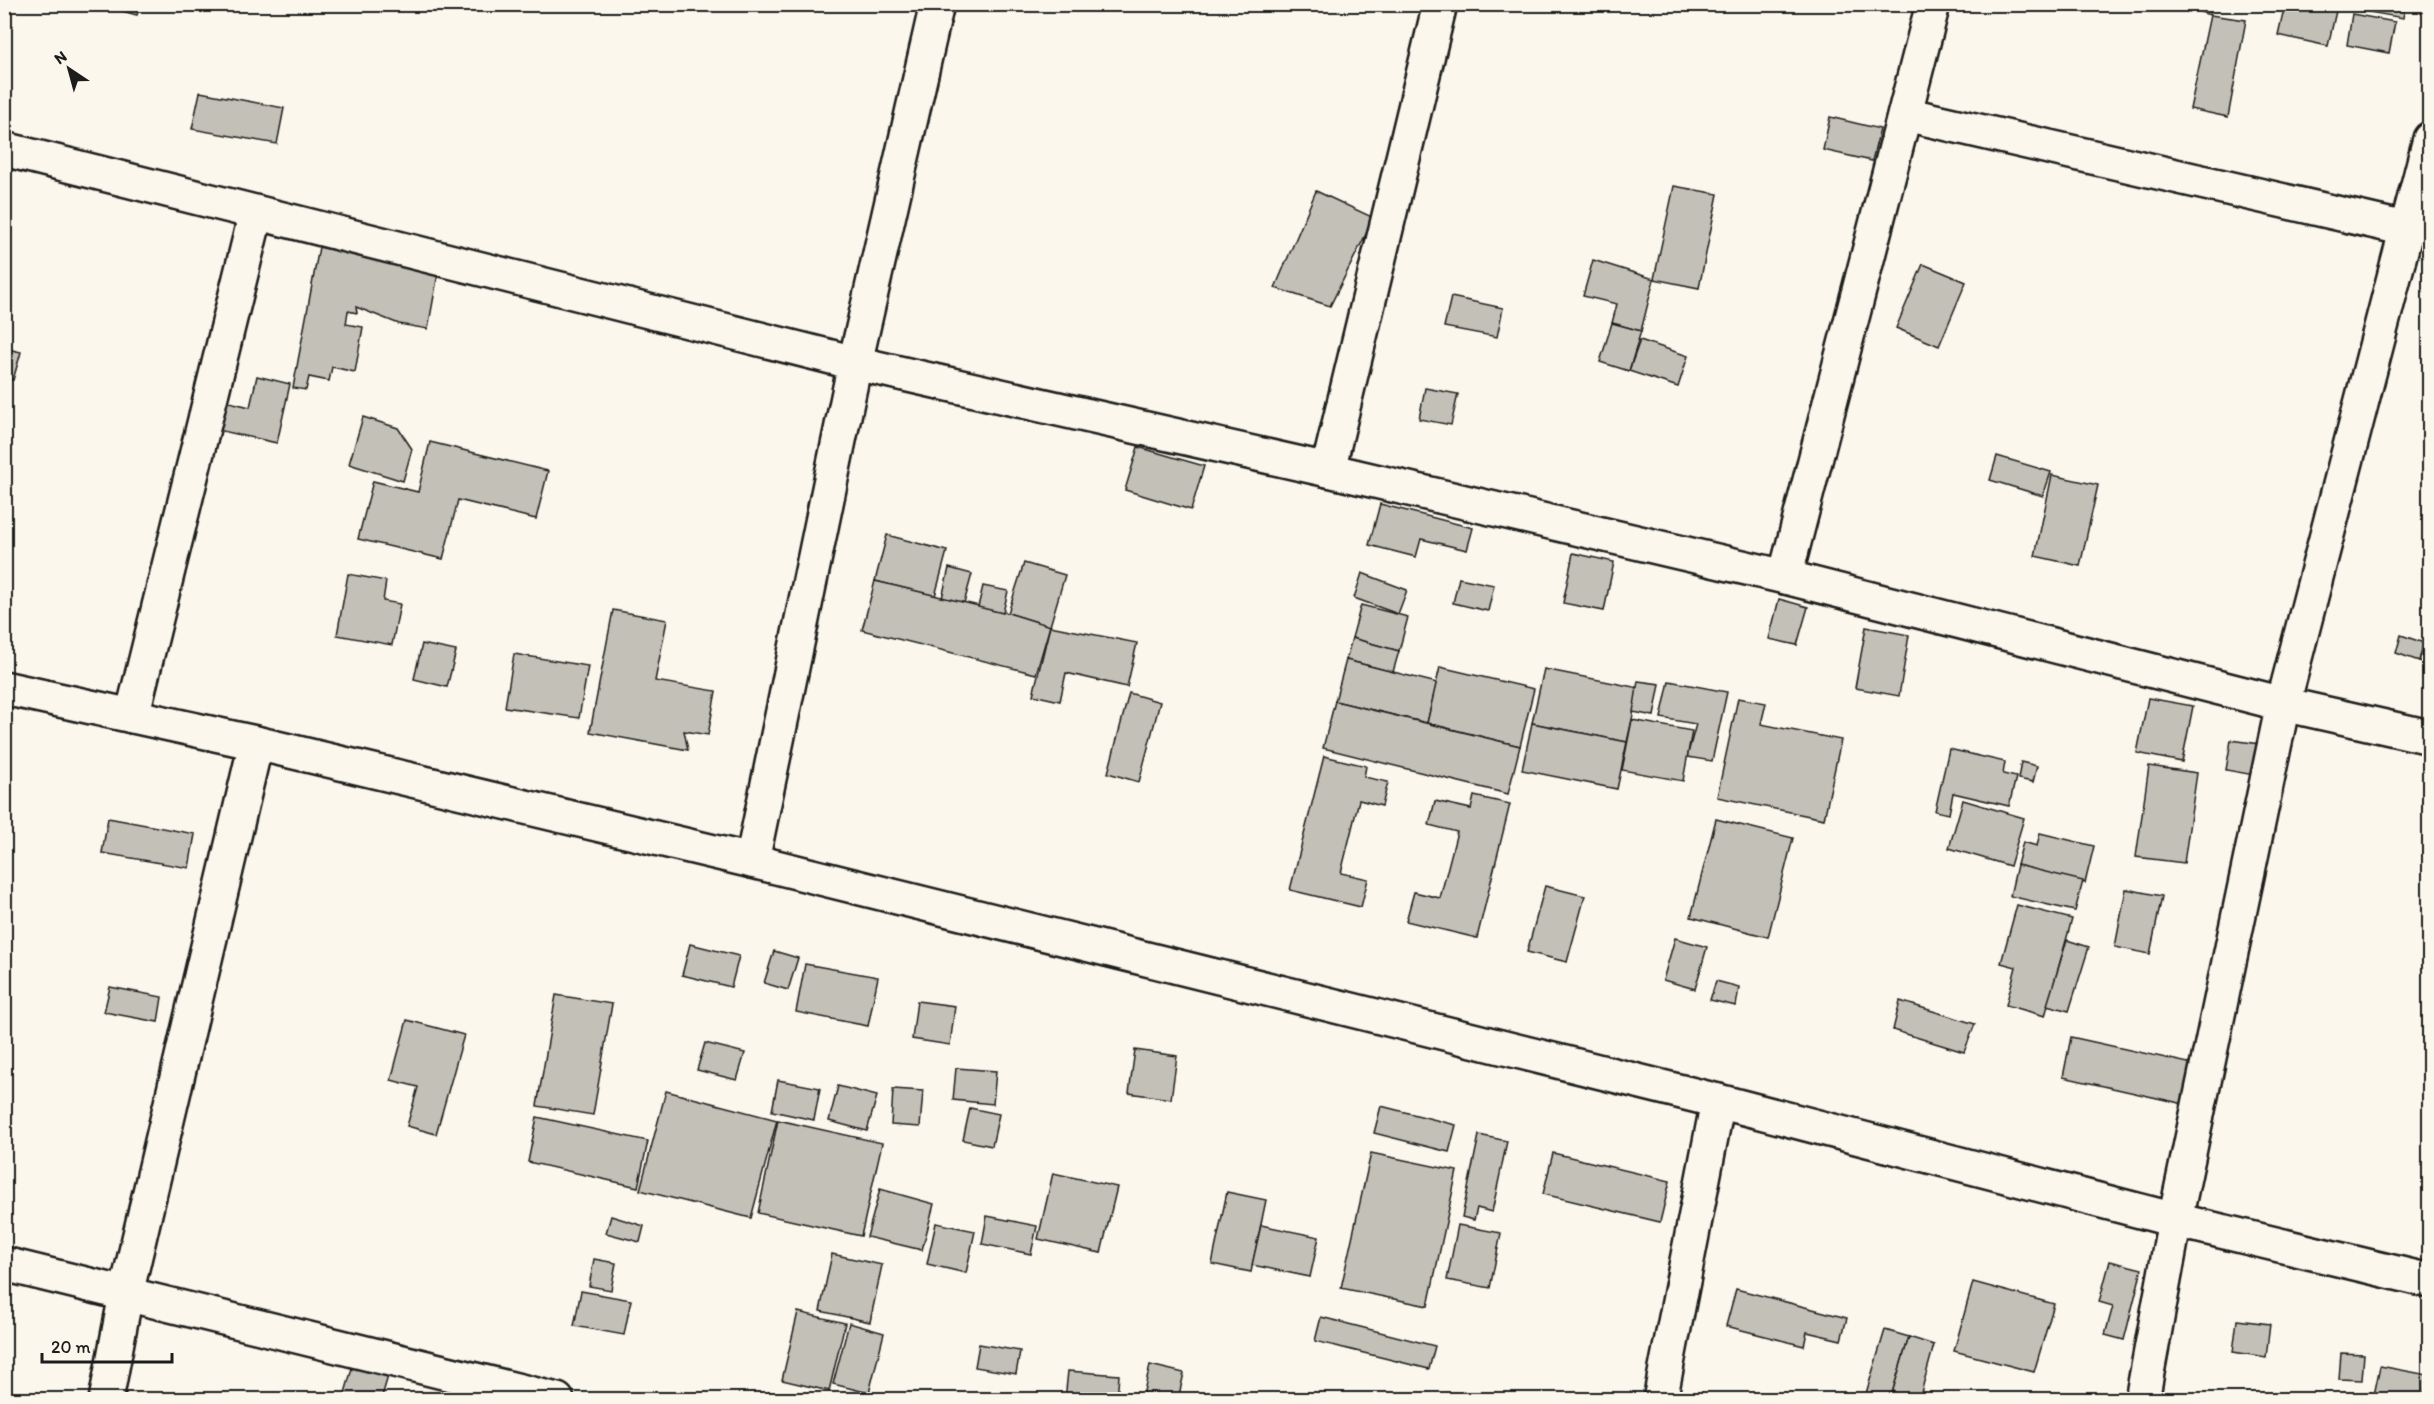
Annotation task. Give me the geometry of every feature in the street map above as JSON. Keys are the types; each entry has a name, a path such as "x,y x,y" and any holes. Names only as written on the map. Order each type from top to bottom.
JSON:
{"street":[{"path":"752,861 855,363 937,4"},
{"path":"1328,470 1440,4"},
{"path":"1785,577 1933,4"},
{"path":"1905,114 2406,229"},
{"path":"2142,1400 2175,1220 2283,704 2430,139"},
{"path":"4,149 855,363 1785,577 2283,704 2430,737"},
{"path":"132,716 256,213"},
{"path":"4,688 256,743 752,861 1718,1101 2175,1220 2430,1281"},
{"path":"106,1400 126,1294 256,743"},
{"path":"1660,1400 1718,1101"},
{"path":"4,1264 557,1400"}],"building":[{"path":"4,4 13,4 4,37"},
{"path":"97,4 140,4 137,15"},
{"path":"2175,4 2213,4 2210,15"},
{"path":"2285,4 2307,4 2336,11 2328,46 2278,35"},
{"path":"2365,4 2405,4 2403,18 2363,11"},
{"path":"2352,14 2395,22 2389,53 2347,45"},
{"path":"2210,15 2246,20 2228,117 2190,109"},
{"path":"200,92 284,108 277,144 192,129"},
{"path":"1830,117 1880,129 1872,161 1823,150"},
{"path":"1674,186 1718,194 1699,288 1654,279"},
{"path":"1316,191 1374,218 1330,306 1275,288"},
{"path":"319,247 439,268 428,329 399,324 356,307 357,313 348,311 346,324 363,327 355,372 332,367 329,381 309,377 306,390 293,388"},
{"path":"1593,260 1654,279 1641,331 1612,323 1617,304 1583,296"},
{"path":"1923,264 1966,282 1939,346 1896,328"},
{"path":"1451,297 1503,308 1497,337 1444,327"},
{"path":"1612,323 1641,331 1629,371 1600,362"},
{"path":"1640,340 1688,356 1678,387 1629,371"},
{"path":"4,348 21,352 13,380 4,378"},
{"path":"257,376 290,384 277,443 218,430 225,401 250,407"},
{"path":"1425,388 1458,394 1451,425 1419,419"},
{"path":"363,417 398,428 412,449 403,481 349,464"},
{"path":"430,442 548,471 536,519 458,500 443,559 358,539 373,481 418,492"},
{"path":"1138,447 1204,466 1191,510 1125,490"},
{"path":"1997,456 2051,472 2043,496 1990,480"},
{"path":"2052,475 2098,485 2080,566 2035,556"},
{"path":"1380,504 1473,528 1467,550 1421,539 1416,557 1369,545"},
{"path":"887,535 947,551 935,596 875,581"},
{"path":"1573,553 1614,562 1604,611 1563,603"},
{"path":"1024,563 1065,575 1050,626 1008,613"},
{"path":"949,568 972,574 964,603 942,598"},
{"path":"1362,573 1407,590 1398,614 1354,598"},
{"path":"348,574 386,581 383,601 400,604 392,645 337,635"},
{"path":"1459,578 1494,585 1488,611 1453,603"},
{"path":"875,581 1008,613 1050,626 1036,674 862,630"},
{"path":"983,586 1008,591 1003,613 978,607"},
{"path":"1779,599 1808,607 1797,645 1769,639"},
{"path":"1361,605 1408,617 1399,651 1352,638"},
{"path":"613,610 667,620 655,681 716,691 708,735 684,731 688,750 590,732"},
{"path":"1050,626 1137,643 1127,687 1066,673 1060,701 1033,695"},
{"path":"1866,627 1909,635 1899,696 1855,688"},
{"path":"2401,635 2424,643 2419,661 2396,653"},
{"path":"2426,635 2430,636 2430,664 2419,661"},
{"path":"1352,638 1399,651 1393,672 1346,660"},
{"path":"422,644 456,651 447,687 414,679"},
{"path":"514,654 588,666 579,718 505,707"},
{"path":"1346,660 1437,683 1427,723 1335,701"},
{"path":"1440,667 1534,689 1520,746 1427,723"},
{"path":"1544,669 1639,688 1627,742 1532,723"},
{"path":"1638,681 1660,684 1654,716 1633,712"},
{"path":"1669,681 1727,692 1712,761 1687,757 1696,724 1661,718"},
{"path":"1129,693 1160,702 1139,782 1108,773"},
{"path":"1738,698 1766,703 1761,724 1841,740 1824,819 1717,797"},
{"path":"2148,698 2193,706 2182,762 2137,753"},
{"path":"1335,701 1520,746 1508,794 1323,748"},
{"path":"1632,720 1692,731 1683,781 1622,770"},
{"path":"1532,723 1627,742 1617,789 1522,770"},
{"path":"2231,740 2260,744 2254,775 2226,770"},
{"path":"1949,749 2005,762 2003,774 2016,777 2009,806 1953,793 1949,814 1935,811"},
{"path":"1324,756 1366,766 1364,777 1388,782 1382,806 1359,800 1341,873 1368,879 1361,907 1290,890"},
{"path":"2021,762 2037,766 2033,782 2018,779"},
{"path":"2149,766 2197,773 2184,863 2136,857"},
{"path":"1474,796 1510,804 1477,938 1406,921 1414,892 1440,898 1457,832 1429,825 1435,801 1471,809"},
{"path":"1963,800 2024,818 2010,866 1949,848"},
{"path":"108,818 195,834 189,868 102,853"},
{"path":"1716,819 1793,838 1768,937 1691,917"},
{"path":"2040,833 2094,846 2085,883 2017,865 2023,842 2037,846"},
{"path":"2017,865 2083,881 2075,911 2010,896"},
{"path":"1545,886 1585,896 1567,962 1527,952"},
{"path":"2126,889 2162,896 2150,954 2115,947"},
{"path":"2017,905 2072,919 2045,1016 2006,1005 2016,967 2001,963"},
{"path":"1675,938 1707,947 1695,989 1663,980"},
{"path":"2067,940 2089,947 2069,1011 2047,1005"},
{"path":"690,944 739,956 731,987 682,975"},
{"path":"774,951 798,958 788,990 764,983"},
{"path":"805,964 878,977 868,1026 796,1012"},
{"path":"1716,981 1739,987 1736,1006 1710,1000"},
{"path":"110,987 162,997 158,1022 104,1012"},
{"path":"556,995 612,1004 593,1115 537,1106"},
{"path":"917,1001 955,1006 950,1045 912,1039"},
{"path":"1900,1001 1975,1024 1964,1052 1893,1030"},
{"path":"407,1020 464,1035 436,1134 407,1126 418,1087 391,1080"},
{"path":"2071,1037 2193,1064 2184,1104 2063,1077"},
{"path":"705,1043 745,1053 737,1080 697,1070"},
{"path":"1135,1050 1177,1056 1171,1099 1129,1093"},
{"path":"956,1068 996,1071 993,1104 953,1100"},
{"path":"778,1080 820,1088 814,1120 772,1111"},
{"path":"838,1086 877,1096 867,1131 829,1121"},
{"path":"893,1089 923,1091 920,1127 891,1125"},
{"path":"666,1091 777,1120 751,1218 640,1190"},
{"path":"1381,1106 1456,1125 1449,1152 1374,1133"},
{"path":"970,1108 999,1114 992,1146 963,1140"},
{"path":"537,1117 648,1141 638,1187 528,1162"},
{"path":"778,1120 882,1143 861,1236 758,1213"},
{"path":"1479,1135 1507,1141 1492,1212 1477,1208 1474,1220 1462,1217"},
{"path":"1371,1153 1457,1171 1428,1306 1341,1288"},
{"path":"1553,1153 1670,1181 1660,1222 1543,1194"},
{"path":"1053,1173 1117,1187 1101,1253 1038,1239"},
{"path":"880,1189 934,1204 922,1250 867,1237"},
{"path":"1227,1192 1266,1200 1251,1272 1212,1264"},
{"path":"611,1216 644,1226 640,1242 606,1233"},
{"path":"987,1216 1037,1226 1031,1254 982,1244"},
{"path":"936,1223 975,1231 966,1273 927,1264"},
{"path":"1261,1225 1319,1237 1310,1277 1252,1265"},
{"path":"1458,1225 1501,1233 1490,1288 1447,1280"},
{"path":"832,1254 882,1265 870,1322 820,1311"},
{"path":"594,1259 616,1263 611,1290 589,1286"},
{"path":"2110,1261 2142,1269 2124,1340 2105,1335 2113,1306 2099,1302"},
{"path":"1973,1282 2054,1304 2034,1372 1954,1351"},
{"path":"1736,1289 1847,1318 1841,1340 1807,1332 1804,1346 1726,1326"},
{"path":"581,1291 631,1300 624,1335 574,1326"},
{"path":"798,1312 845,1323 829,1391 782,1380"},
{"path":"1321,1317 1435,1346 1429,1369 1315,1341"},
{"path":"2237,1320 2270,1324 2266,1357 2233,1352"},
{"path":"849,1323 884,1333 869,1393 833,1384"},
{"path":"1885,1330 1909,1337 1890,1400 1864,1400"},
{"path":"1909,1337 1934,1345 1919,1400 1890,1400"},
{"path":"979,1344 1020,1351 1016,1374 975,1367"},
{"path":"2341,1353 2364,1354 2362,1380 2339,1379"},
{"path":"353,1365 388,1376 381,1400 343,1400"},
{"path":"1150,1365 1184,1373 1178,1400 1142,1400"},
{"path":"2380,1366 2428,1375 2423,1400 2373,1400"},
{"path":"1068,1371 1119,1375 1117,1400 1065,1400"},
{"path":"435,1394 462,1399 434,1400"},
{"path":"1429,1394 1454,1400 1428,1400"},
{"path":"465,1395 491,1399 491,1400 464,1400"}]}
